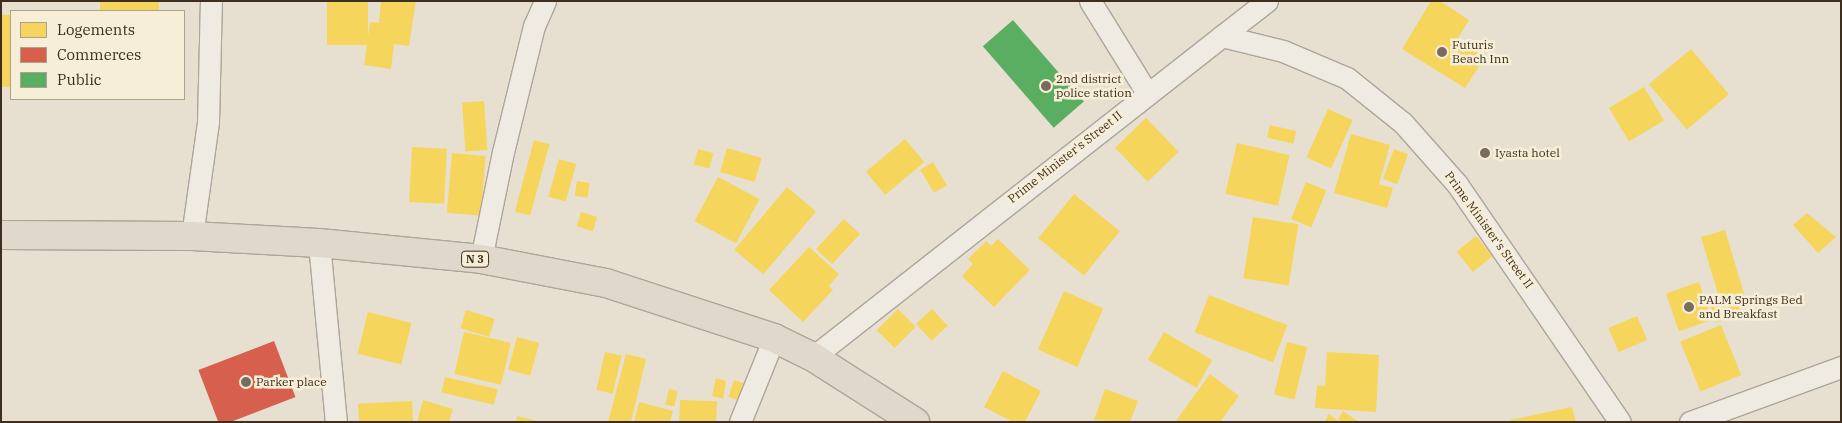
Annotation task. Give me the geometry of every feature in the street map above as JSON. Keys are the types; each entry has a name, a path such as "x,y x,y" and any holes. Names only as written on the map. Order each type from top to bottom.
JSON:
{"highway":[{"name":"N 3","path":"1,235 192,236 319,243 481,260 606,283 774,338 813,357 915,422"}],"street":[{"path":"192,236 208,122 211,1"},
{"path":"481,260 515,104 545,1"},
{"path":"1090,1 1146,93"},
{"path":"1222,36 1267,1"},
{"name":"Prime Minister's Street II","path":"813,357 1146,93 1222,36 1283,51 1347,78 1403,123 1457,184 1620,422"},
{"path":"319,243 336,422"},
{"path":"740,422 774,338"},
{"path":"1690,422 1841,368"}],"building: Logements":[{"path":"100,1 159,1 159,10 100,10"},
{"path":"327,1 368,1 368,45 327,45"},
{"path":"381,1 416,1 409,46 394,44 391,69 364,65 370,22 379,23"},
{"path":"1431,1 1440,1 1469,20 1457,40 1485,57 1465,88 1402,49"},
{"path":"1,15 10,15 10,87 1,87"},
{"path":"1691,49 1729,94 1687,130 1649,84"},
{"path":"1644,87 1664,120 1629,142 1609,108"},
{"path":"484,101 487,150 465,151 462,103"},
{"path":"1328,109 1353,120 1331,168 1306,157"},
{"path":"1146,118 1179,152 1148,182 1115,148"},
{"path":"1270,125 1296,131 1293,144 1267,138"},
{"path":"1351,134 1390,145 1379,184 1393,188 1387,208 1334,193"},
{"path":"905,139 924,162 885,195 866,172"},
{"path":"534,140 549,144 530,216 515,211"},
{"path":"1237,143 1290,155 1278,206 1225,194"},
{"path":"412,147 447,149 444,204 409,202"},
{"path":"727,148 762,158 755,182 720,172"},
{"path":"698,149 713,153 709,169 694,164"},
{"path":"1394,149 1408,154 1397,184 1383,179"},
{"path":"452,153 486,156 481,216 447,213"},
{"path":"559,159 576,164 566,201 548,196"},
{"path":"933,162 947,185 934,193 920,170"},
{"path":"718,177 759,199 736,243 695,221"},
{"path":"577,181 590,183 587,198 575,196"},
{"path":"1306,182 1326,190 1311,227 1291,219"},
{"path":"787,187 816,211 763,274 734,250"},
{"path":"1074,194 1120,231 1084,275 1038,238"},
{"path":"581,212 597,217 593,231 577,226"},
{"path":"1807,213 1836,237 1818,253 1793,225"},
{"path":"1253,217 1298,224 1289,285 1243,278"},
{"path":"844,219 860,234 832,264 816,249"},
{"path":"1725,230 1748,307 1726,313 1728,319 1716,322 1708,297 1718,294 1701,237"},
{"path":"1476,236 1492,256 1473,272 1457,252"},
{"path":"998,239 1030,270 994,307 962,276 973,264 968,259 986,241 991,246"},
{"path":"809,247 839,274 829,286 833,290 803,322 769,290"},
{"name":"PALM Springs Bed and Breakfast","path":"1699,282 1712,320 1679,331 1666,293"},
{"path":"1064,291 1103,308 1077,367 1038,349"},
{"path":"1209,295 1287,325 1273,362 1195,332"},
{"path":"898,309 916,327 894,348 877,330"},
{"path":"932,309 948,326 932,341 916,324"},
{"path":"466,310 495,319 489,337 460,328"},
{"path":"368,312 412,323 401,365 358,354"},
{"path":"1637,316 1647,340 1619,352 1608,328"},
{"path":"1721,325 1741,375 1700,392 1680,341"},
{"path":"464,332 511,343 501,385 454,374"},
{"path":"1164,332 1212,360 1196,388 1148,360"},
{"path":"517,337 539,343 530,376 508,370"},
{"path":"1287,342 1307,347 1294,399 1274,394"},
{"path":"605,352 622,356 613,394 596,390"},
{"path":"1327,352 1379,355 1376,412 1315,408 1317,385 1325,386"},
{"path":"626,354 646,359 631,422 608,422"},
{"path":"1003,371 1041,391 1025,422 1013,422 984,407"},
{"path":"1210,374 1239,396 1220,422 1175,422"},
{"path":"445,377 498,389 494,405 441,393"},
{"path":"716,378 726,381 723,399 712,396"},
{"path":"734,380 749,385 744,402 728,397"},
{"path":"669,389 678,391 674,407 665,405"},
{"path":"1105,389 1138,401 1130,422 1094,420"},
{"path":"423,400 453,409 449,422 417,422"},
{"path":"680,400 717,401 716,422 679,422"},
{"path":"412,401 413,422 359,422 358,404"},
{"path":"639,402 673,411 670,422 634,422"},
{"path":"1572,407 1576,422 1511,422 1510,420"},
{"path":"1343,411 1359,422 1342,422 1338,419"},
{"path":"1329,414 1340,422 1324,422"},
{"path":"517,416 538,421 538,422 516,422"}],"building: Commerces":[{"name":"Parker place","path":"274,341 296,397 230,422 218,422 198,370"}],"building: Public":[{"path":"1013,20 1084,102 1054,128 983,46"}],"place":[{"name":"Futuris Beach Inn","path":"1442,52"},
{"name":"2nd district police station","path":"1046,86"},
{"name":"Iyasta hotel","path":"1485,153"},
{"name":"PALM Springs Bed and Breakfast","path":"1689,307"},
{"name":"Parker place","path":"246,382"}]}
